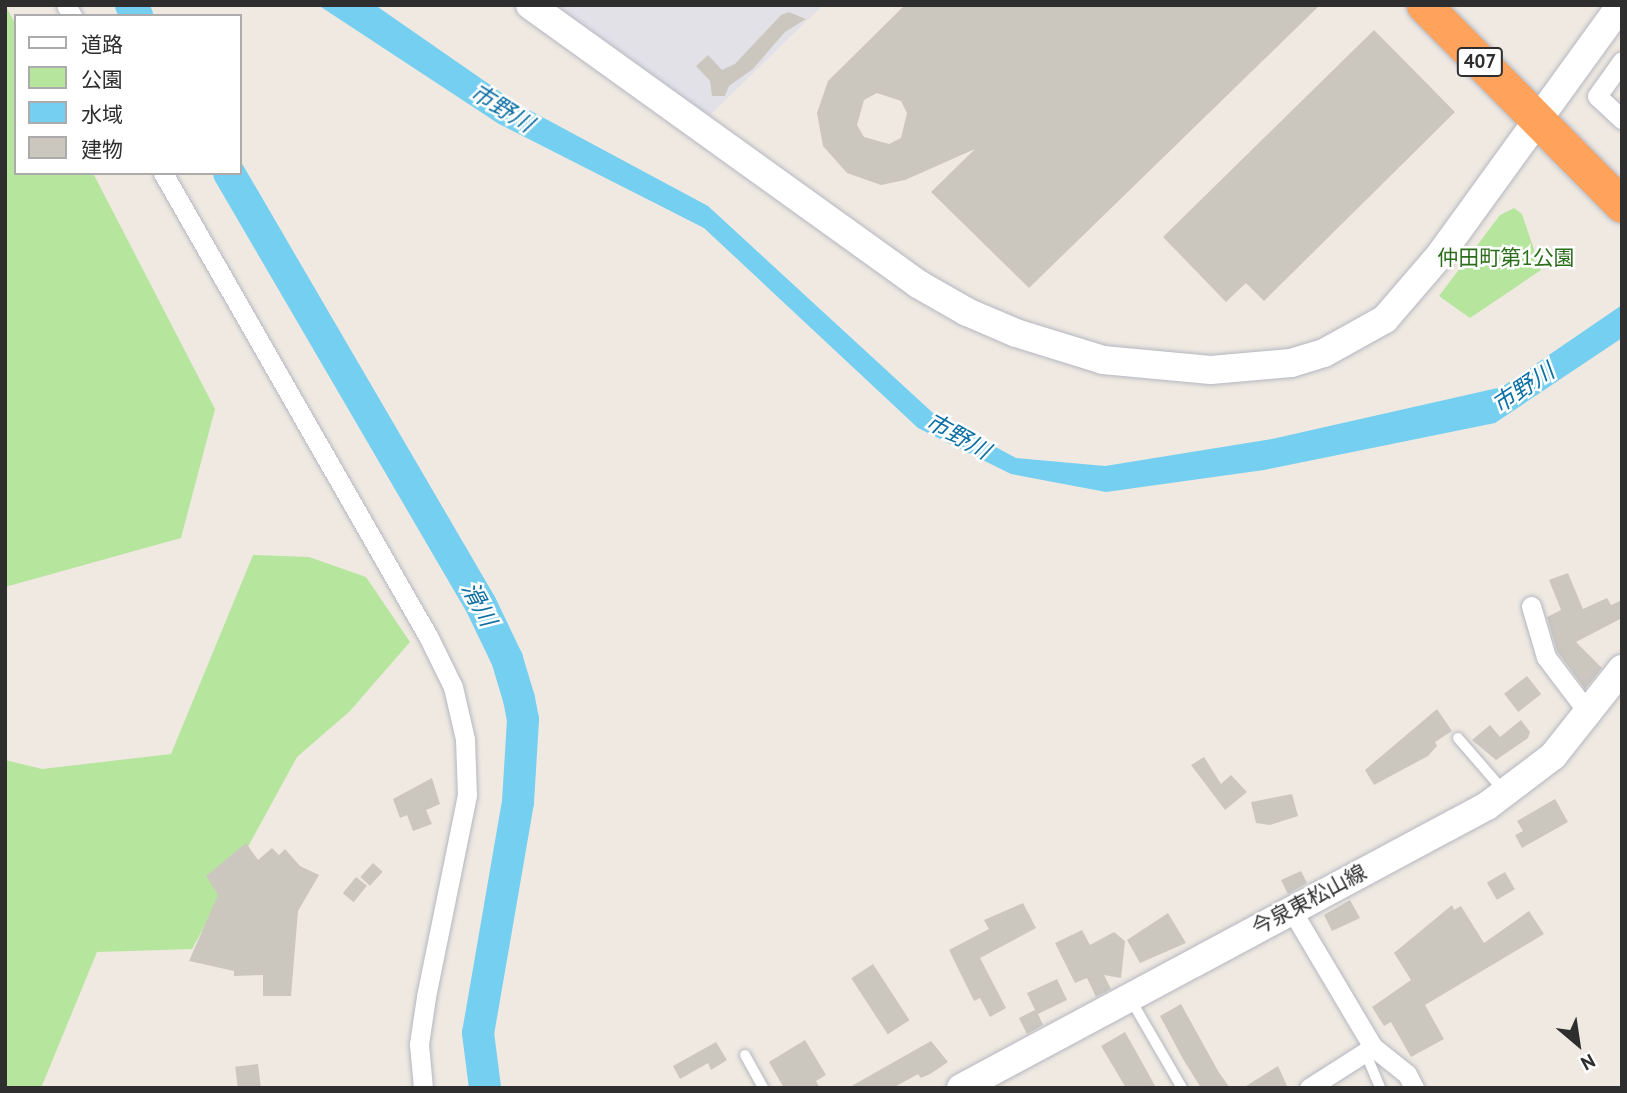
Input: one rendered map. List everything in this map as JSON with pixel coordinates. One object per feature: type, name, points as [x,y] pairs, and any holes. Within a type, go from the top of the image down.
[{"type":"highway","name":"407","points":[[1424,5],[1541,112],[1622,181]]},
{"type":"highway","name":"407","points":[[1449,5],[1622,205]]},
{"type":"street","points":[[530,5],[918,284],[1016,333],[1103,360],[1143,366],[1255,368],[1313,356],[1357,337],[1410,294],[1621,5]]},
{"type":"street","points":[[1622,61],[1597,96],[1622,118]]},
{"type":"street","points":[[164,175],[421,624],[453,687],[466,739],[467,795],[426,997],[419,1044],[423,1088]]},
{"type":"street","points":[[1531,606],[1546,657],[1590,715]]},
{"type":"street","name":"今泉東松山線","points":[[961,1088],[1506,793],[1553,756],[1590,715],[1622,669]]},
{"type":"street","points":[[1291,909],[1369,1049],[1407,1074],[1415,1088]]},
{"type":"street","points":[[1309,1088],[1369,1049]]},
{"type":"lane","points":[[1458,738],[1506,793]]},
{"type":"lane","points":[[1129,997],[1182,1088]]},
{"type":"lane","points":[[1369,1049],[1380,1088]]},
{"type":"lane","points":[[745,1055],[763,1088]]},
{"type":"shaded area","points":[[556,5],[823,5],[709,116]]},
{"type":"green space","points":[[5,5],[14,21],[14,175],[94,175],[215,409],[181,538],[5,587]]},
{"type":"green space","name":"仲田町第1公園","points":[[1514,208],[1522,214],[1541,270],[1470,318],[1439,296],[1500,215]]},
{"type":"green space","points":[[253,555],[309,557],[366,577],[410,642],[350,711],[297,757],[192,949],[97,952],[41,1088],[5,1088],[5,760],[42,769],[171,754]]},
{"type":"water","name":"市野川","points":[[318,5],[375,5],[516,103],[708,206],[933,413],[1016,458],[1105,466],[1272,439],[1502,387],[1622,305],[1622,338],[1495,423],[1264,470],[1106,492],[1011,474],[918,428],[704,228],[499,124]]},
{"type":"building","points":[[905,5],[1320,5],[1029,288],[931,192],[975,149],[905,180],[881,185],[847,173],[823,146],[817,113],[828,81]],"holes":[[[877,93],[901,101],[907,113],[901,138],[889,144],[864,137],[857,125],[864,100]]]},
{"type":"building","points":[[789,12],[806,19],[785,32],[753,69],[729,86],[725,96],[712,96],[710,81],[696,66],[708,55],[722,70],[735,64],[781,15]]},
{"type":"building","points":[[1374,30],[1455,112],[1264,301],[1246,283],[1226,302],[1163,237]]},
{"type":"building","points":[[1568,573],[1583,609],[1607,598],[1611,605],[1622,600],[1622,618],[1576,642],[1602,668],[1585,689],[1557,651],[1547,617],[1561,610],[1549,580]]},
{"type":"building","points":[[1527,676],[1541,694],[1518,712],[1504,694]]},
{"type":"building","points":[[1437,709],[1452,731],[1435,742],[1437,746],[1428,756],[1374,785],[1365,770]]},
{"type":"building","points":[[1521,720],[1530,732],[1528,738],[1496,760],[1472,740],[1490,725],[1500,737]]},
{"type":"building","points":[[1204,757],[1221,784],[1231,775],[1247,792],[1225,810],[1191,765]]},
{"type":"building","points":[[432,778],[440,804],[426,810],[432,824],[413,831],[407,815],[400,818],[393,799]]},
{"type":"building","points":[[1292,794],[1298,816],[1270,825],[1256,823],[1251,802]]},
{"type":"building","points":[[1555,799],[1568,822],[1522,848],[1515,835],[1523,831],[1517,821]]},
{"type":"building","points":[[246,843],[258,860],[272,848],[279,855],[285,849],[300,866],[319,875],[298,911],[291,996],[263,996],[263,975],[234,976],[234,971],[189,961],[218,895],[206,876]]},
{"type":"building","points":[[373,863],[383,872],[370,886],[360,877]]},
{"type":"building","points":[[1301,871],[1307,883],[1288,894],[1281,880]]},
{"type":"building","points":[[1505,872],[1515,889],[1497,900],[1487,882]]},
{"type":"building","points":[[356,877],[367,886],[354,902],[343,893]]},
{"type":"building","points":[[1350,900],[1360,918],[1332,931],[1324,915]]},
{"type":"building","points":[[1023,903],[1036,928],[980,958],[1006,1008],[990,1017],[980,998],[974,1001],[949,950],[989,929],[984,920]]},
{"type":"building","points":[[1452,905],[1454,910],[1461,906],[1484,943],[1529,911],[1544,934],[1425,1005],[1444,1039],[1411,1057],[1391,1022],[1384,1026],[1372,1007],[1411,980],[1394,953]]},
{"type":"building","points":[[1168,913],[1186,943],[1140,963],[1127,940]]},
{"type":"building","points":[[1082,930],[1090,945],[1114,932],[1125,941],[1121,978],[1104,975],[1111,989],[1096,997],[1087,978],[1075,983],[1055,943]]},
{"type":"building","points":[[873,964],[909,1020],[888,1034],[851,978]]},
{"type":"building","points":[[1057,979],[1067,1000],[1038,1014],[1043,1025],[1027,1034],[1019,1018],[1035,1010],[1027,993]]},
{"type":"building","points":[[1181,1004],[1230,1088],[1201,1088],[1183,1059],[1160,1016]]},
{"type":"building","points":[[1125,1032],[1156,1088],[1126,1088],[1101,1046]]},
{"type":"building","points":[[805,1040],[826,1075],[816,1081],[820,1088],[784,1088],[769,1062]]},
{"type":"building","points":[[931,1041],[948,1062],[930,1074],[921,1078],[918,1074],[893,1088],[848,1088]]},
{"type":"building","points":[[716,1042],[727,1060],[711,1070],[708,1063],[680,1079],[673,1066]]},
{"type":"building","points":[[258,1064],[261,1088],[238,1088],[235,1067]]},
{"type":"building","points":[[1278,1066],[1288,1088],[1243,1088]]},
{"type":"waterway","name":"滑川","points":[[131,5],[136,14]]},
{"type":"waterway","name":"滑川","points":[[230,175],[481,605],[507,659],[519,699],[523,720],[518,802],[478,1033],[485,1088]]}]
